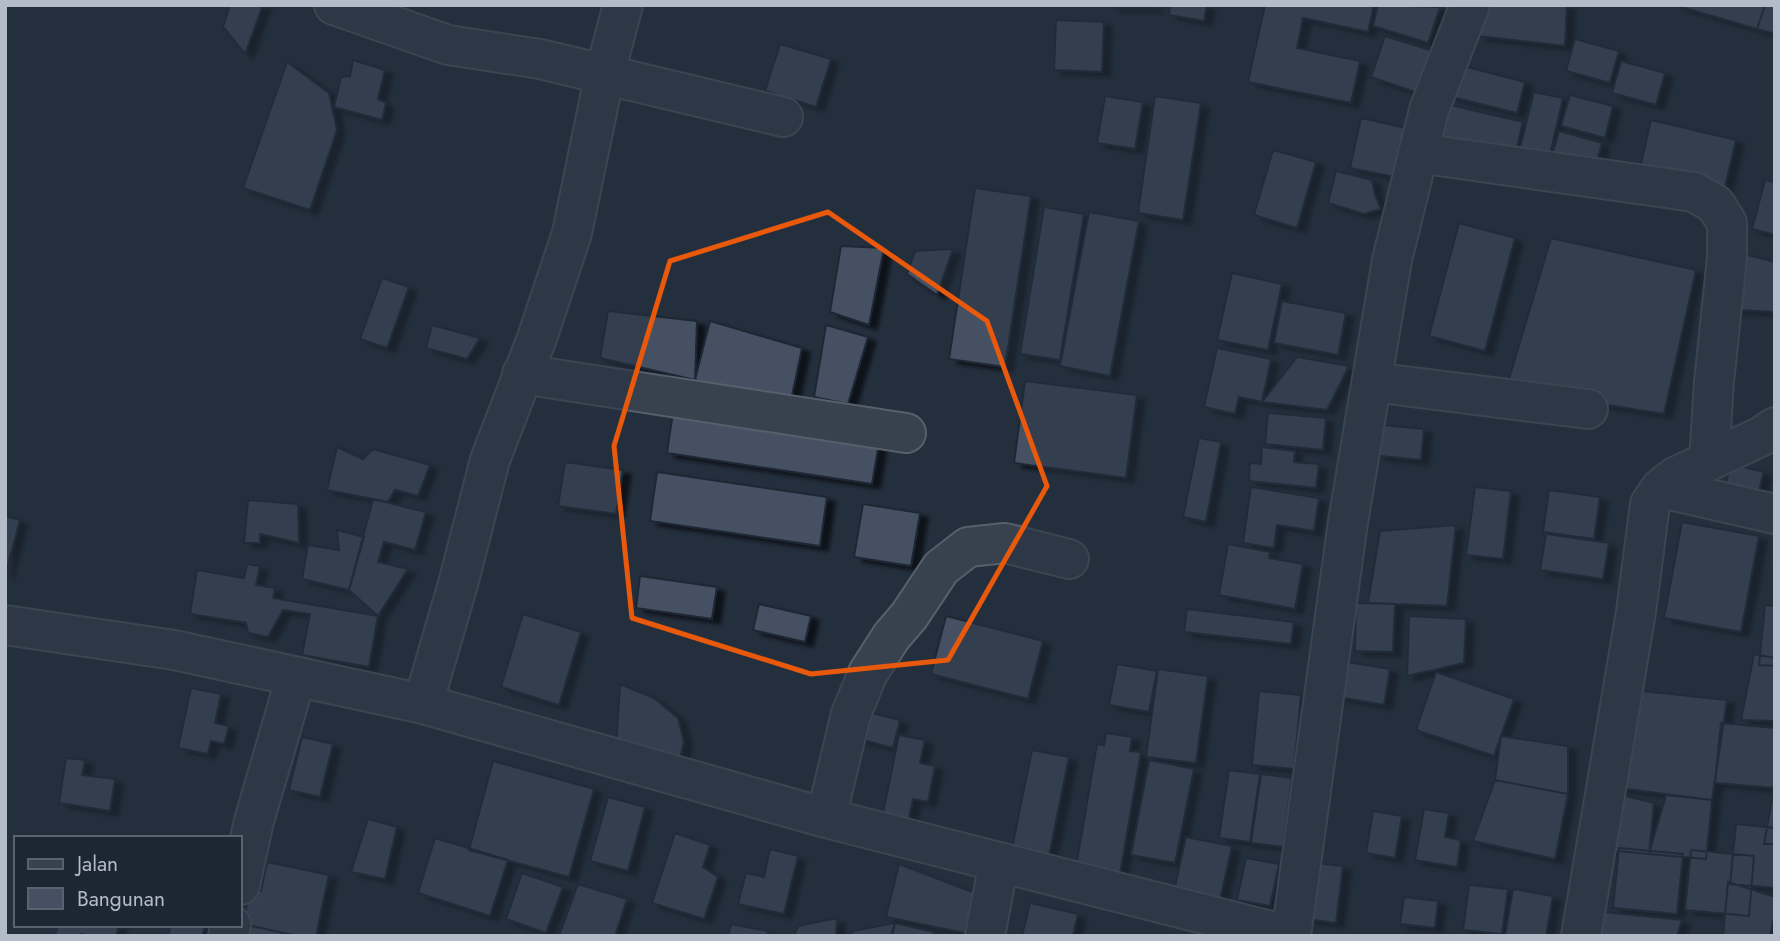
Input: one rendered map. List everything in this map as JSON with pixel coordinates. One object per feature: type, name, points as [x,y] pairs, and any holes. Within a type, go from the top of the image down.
[{"type":"street","points":[[334,5],[448,45],[540,59],[782,117]]},
{"type":"street","points":[[423,704],[491,460],[537,338],[572,233],[605,74],[623,5]]},
{"type":"street","points":[[5,625],[174,650],[423,704],[826,818],[1290,936],[1348,522],[1392,260],[1429,110],[1470,5]]},
{"type":"street","points":[[1418,153],[1694,192],[1715,204],[1727,223],[1727,258],[1709,461]]},
{"type":"street","points":[[523,374],[906,433]]},
{"type":"street","points":[[1371,382],[1588,408]]},
{"type":"street","points":[[1581,936],[1636,612],[1650,504],[1661,488],[1675,477],[1762,436],[1775,427]]},
{"type":"street","points":[[1661,488],[1775,514]]},
{"type":"street","points":[[826,818],[851,714],[868,673],[941,568],[968,547],[1005,543],[1069,559]]},
{"type":"street","points":[[242,876],[254,821],[296,677]]},
{"type":"street","points":[[985,936],[999,862]]},
{"type":"highlighted area","points":[[828,212],[987,321],[1047,486],[948,660],[811,674],[632,618],[614,446],[670,261]]},
{"type":"building","points":[[230,5],[263,5],[245,54],[223,27]]},
{"type":"building","points":[[1112,5],[1153,5],[1153,8],[1112,8]]},
{"type":"building","points":[[1170,5],[1207,5],[1204,21],[1169,15]]},
{"type":"building","points":[[1265,5],[1374,5],[1368,32],[1303,18],[1297,48],[1360,61],[1351,103],[1248,82]]},
{"type":"building","points":[[1378,5],[1440,7],[1428,43],[1373,26]]},
{"type":"building","points":[[1484,5],[1567,5],[1565,46],[1478,36]]},
{"type":"building","points":[[1674,5],[1765,5],[1757,29]]},
{"type":"building","points":[[1765,5],[1775,5],[1775,34],[1757,29]]},
{"type":"building","points":[[1056,20],[1104,22],[1102,72],[1054,70]]},
{"type":"building","points":[[1385,36],[1433,51],[1418,93],[1371,77]]},
{"type":"building","points":[[1575,39],[1619,51],[1610,83],[1566,71]]},
{"type":"building","points":[[780,44],[831,59],[816,107],[765,91]]},
{"type":"building","points":[[353,60],[385,70],[378,99],[386,103],[382,120],[334,107],[341,77],[350,76]]},
{"type":"building","points":[[1621,61],[1665,73],[1656,105],[1612,93]]},
{"type":"building","points":[[287,62],[329,93],[337,130],[310,210],[243,188]]},
{"type":"building","points":[[1456,64],[1525,82],[1517,113],[1448,96]]},
{"type":"building","points":[[1534,92],[1563,98],[1549,159],[1519,152]]},
{"type":"building","points":[[1570,95],[1613,106],[1605,138],[1561,126]]},
{"type":"building","points":[[1105,96],[1143,102],[1135,149],[1097,143]]},
{"type":"building","points":[[1155,96],[1201,103],[1183,220],[1138,213]]},
{"type":"building","points":[[1442,103],[1523,122],[1513,164],[1433,145]]},
{"type":"building","points":[[1361,118],[1406,128],[1395,177],[1350,168]]},
{"type":"building","points":[[1651,120],[1736,140],[1723,195],[1638,176]]},
{"type":"building","points":[[1559,131],[1602,143],[1593,175],[1550,163]]},
{"type":"building","points":[[1273,150],[1316,162],[1297,228],[1254,215]]},
{"type":"building","points":[[1336,171],[1372,180],[1381,209],[1364,214],[1328,203]]},
{"type":"building","points":[[1765,180],[1775,182],[1775,235],[1752,229]]},
{"type":"building","points":[[975,188],[1031,196],[1005,367],[949,359]]},
{"type":"building","points":[[1044,207],[1084,214],[1060,360],[1020,354]]},
{"type":"building","points":[[1089,212],[1139,221],[1110,376],[1060,366]]},
{"type":"building","points":[[1459,223],[1515,238],[1485,351],[1429,336]]},
{"type":"building","points":[[1551,238],[1696,270],[1664,414],[1506,389]]},
{"type":"building","points":[[841,246],[884,248],[869,325],[830,312]]},
{"type":"building","points":[[953,249],[937,295],[907,274],[915,251]]},
{"type":"building","points":[[1736,252],[1775,262],[1775,312],[1721,309]]},
{"type":"building","points":[[1232,273],[1282,284],[1268,350],[1217,340]]},
{"type":"building","points":[[382,278],[409,287],[387,348],[360,339]]},
{"type":"building","points":[[1282,301],[1346,313],[1338,355],[1274,343]]},
{"type":"building","points":[[608,311],[697,321],[695,380],[600,358]]},
{"type":"building","points":[[710,321],[802,348],[790,405],[695,380]]},
{"type":"building","points":[[432,325],[480,338],[467,359],[426,348]]},
{"type":"building","points":[[826,325],[868,337],[848,404],[814,397]]},
{"type":"building","points":[[1217,348],[1271,359],[1262,402],[1239,397],[1235,414],[1204,407]]},
{"type":"building","points":[[1297,357],[1349,366],[1327,410],[1262,402]]},
{"type":"building","points":[[1025,381],[1137,395],[1126,478],[1014,463]]},
{"type":"building","points":[[674,405],[880,437],[872,484],[667,453]]},
{"type":"building","points":[[1268,413],[1326,418],[1323,450],[1265,444]]},
{"type":"building","points":[[1384,425],[1424,429],[1421,460],[1380,456],[1367,447]]},
{"type":"building","points":[[1199,438],[1221,442],[1206,522],[1183,517]]},
{"type":"building","points":[[337,447],[363,459],[373,449],[430,465],[418,496],[395,490],[388,502],[327,490]]},
{"type":"building","points":[[1262,447],[1295,451],[1294,462],[1319,464],[1316,488],[1249,481],[1250,463],[1261,464]]},
{"type":"building","points":[[565,462],[623,470],[616,514],[558,506]]},
{"type":"building","points":[[1731,464],[1764,472],[1756,502],[1723,493]]},
{"type":"building","points":[[657,472],[827,497],[820,546],[650,521]]},
{"type":"building","points":[[1251,487],[1319,498],[1314,531],[1277,525],[1274,548],[1243,543]]},
{"type":"building","points":[[1475,487],[1511,491],[1503,559],[1466,555]]},
{"type":"building","points":[[1549,490],[1600,497],[1594,539],[1543,532]]},
{"type":"building","points":[[373,499],[426,512],[415,550],[384,542],[378,562],[408,569],[378,616],[349,590]]},
{"type":"building","points":[[248,500],[298,504],[299,543],[260,534],[260,543],[244,543]]},
{"type":"building","points":[[863,504],[920,513],[911,566],[854,557]]},
{"type":"building","points":[[5,516],[20,520],[5,576]]},
{"type":"building","points":[[1682,522],[1759,536],[1741,632],[1664,618]]},
{"type":"building","points":[[1456,525],[1447,606],[1368,603],[1380,531]]},
{"type":"building","points":[[337,530],[364,537],[349,590],[302,579],[308,545],[339,550]]},
{"type":"building","points":[[1546,534],[1609,543],[1603,579],[1540,570]]},
{"type":"building","points":[[1228,544],[1270,552],[1269,558],[1303,564],[1295,609],[1219,595]]},
{"type":"building","points":[[247,564],[260,566],[256,585],[275,588],[273,598],[378,616],[369,667],[302,655],[310,614],[283,610],[268,637],[248,633],[246,623],[190,614],[197,570],[244,578]]},
{"type":"building","points":[[640,576],[717,587],[712,619],[636,608]]},
{"type":"building","points":[[1356,603],[1395,604],[1393,652],[1355,651]]},
{"type":"building","points":[[759,604],[811,616],[805,642],[753,630]]},
{"type":"building","points":[[1765,605],[1775,606],[1775,666],[1759,665]]},
{"type":"building","points":[[1187,609],[1294,622],[1291,644],[1184,632]]},
{"type":"building","points":[[523,614],[581,632],[559,705],[501,687]]},
{"type":"building","points":[[946,616],[1043,641],[1028,699],[931,674]]},
{"type":"building","points":[[1409,616],[1466,619],[1464,663],[1407,676]]},
{"type":"building","points":[[1754,654],[1775,658],[1775,721],[1741,720]]},
{"type":"building","points":[[1341,661],[1390,669],[1384,705],[1334,696]]},
{"type":"building","points":[[1117,664],[1157,671],[1149,712],[1109,705]]},
{"type":"building","points":[[1158,669],[1208,676],[1196,763],[1146,757]]},
{"type":"building","points":[[1436,672],[1514,699],[1494,756],[1416,730]]},
{"type":"building","points":[[620,684],[654,698],[678,718],[684,742],[679,763],[616,746]]},
{"type":"building","points":[[191,688],[221,694],[215,723],[229,726],[224,744],[211,741],[208,754],[178,748]]},
{"type":"building","points":[[1623,689],[1727,700],[1712,800],[1618,788]]},
{"type":"building","points":[[1259,691],[1301,695],[1294,769],[1252,765]]},
{"type":"building","points":[[855,709],[900,720],[893,748],[848,736]]},
{"type":"building","points":[[1721,723],[1775,728],[1775,788],[1715,783]]},
{"type":"building","points":[[1106,733],[1132,737],[1130,751],[1141,752],[1119,880],[1075,873],[1097,744],[1104,745]]},
{"type":"building","points":[[899,735],[925,740],[920,763],[935,766],[928,802],[913,799],[908,823],[882,818]]},
{"type":"building","points":[[1501,736],[1568,746],[1568,794],[1495,780]]},
{"type":"building","points":[[302,737],[333,744],[320,797],[289,790]]},
{"type":"building","points":[[1032,750],[1069,757],[1048,861],[1011,853]]},
{"type":"building","points":[[66,758],[85,760],[82,775],[115,779],[110,811],[59,803]]},
{"type":"building","points":[[1149,760],[1194,769],[1175,863],[1131,855]]},
{"type":"building","points":[[493,761],[594,789],[569,877],[469,850]]},
{"type":"building","points":[[1229,770],[1260,774],[1250,842],[1219,838]]},
{"type":"building","points":[[1261,774],[1292,778],[1283,847],[1251,843]]},
{"type":"building","points":[[1495,780],[1568,794],[1555,859],[1473,841]]},
{"type":"building","points":[[1775,783],[1775,844],[1764,844]]},
{"type":"building","points":[[1606,791],[1654,803],[1649,854],[1596,849]]},
{"type":"building","points":[[1666,795],[1712,800],[1706,859],[1649,854]]},
{"type":"building","points":[[608,797],[645,807],[628,871],[590,861]]},
{"type":"building","points":[[1424,809],[1449,813],[1445,837],[1461,840],[1457,867],[1415,860]]},
{"type":"building","points":[[1373,811],[1402,816],[1395,858],[1366,853]]},
{"type":"building","points":[[368,819],[397,827],[385,879],[351,872]]},
{"type":"building","points":[[1736,824],[1775,828],[1775,888],[1730,884]]},
{"type":"building","points":[[675,833],[710,845],[703,867],[718,877],[704,919],[652,903]]},
{"type":"building","points":[[1186,837],[1232,846],[1218,909],[1172,900]]},
{"type":"building","points":[[435,838],[508,860],[490,916],[418,893]]},
{"type":"building","points":[[1619,848],[1683,854],[1677,914],[1613,908]]},
{"type":"building","points":[[770,849],[798,856],[784,914],[738,904],[746,873],[764,877]]},
{"type":"building","points":[[1691,850],[1754,856],[1749,916],[1685,910]]},
{"type":"building","points":[[1246,858],[1279,864],[1270,906],[1237,900]]},
{"type":"building","points":[[267,862],[329,875],[316,936],[298,936],[243,924],[250,889],[261,891]]},
{"type":"building","points":[[1307,862],[1343,866],[1336,923],[1300,918]]},
{"type":"building","points":[[899,864],[978,894],[965,933],[886,917]]},
{"type":"building","points":[[522,873],[563,887],[546,933],[506,919]]},
{"type":"building","points":[[1728,882],[1775,897],[1770,936],[1723,936]]},
{"type":"building","points":[[578,884],[627,899],[615,936],[559,936]]},
{"type":"building","points":[[1469,885],[1508,889],[1502,934],[1463,930]]},
{"type":"building","points":[[1513,889],[1553,896],[1546,936],[1505,936]]},
{"type":"building","points":[[1404,897],[1438,901],[1435,928],[1400,924]]},
{"type":"building","points":[[1030,903],[1078,914],[1073,936],[1022,936]]},
{"type":"building","points":[[1595,911],[1682,920],[1677,936],[1584,936]]},
{"type":"building","points":[[837,918],[836,936],[794,936],[798,926]]},
{"type":"building","points":[[895,923],[934,932],[933,936],[892,936]]},
{"type":"building","points":[[895,923],[891,936],[851,936],[853,931]]},
{"type":"building","points":[[243,924],[297,936],[240,936]]},
{"type":"building","points":[[731,924],[768,931],[767,936],[728,936]]},
{"type":"building","points":[[57,927],[118,927],[116,936],[55,936]]},
{"type":"building","points":[[170,927],[204,927],[202,936],[168,936]]}]
